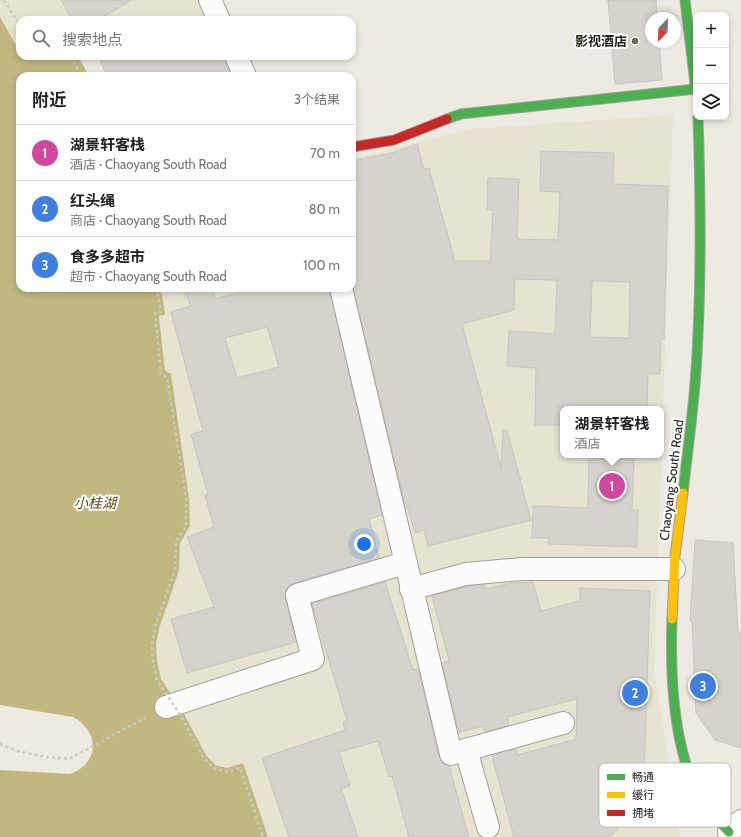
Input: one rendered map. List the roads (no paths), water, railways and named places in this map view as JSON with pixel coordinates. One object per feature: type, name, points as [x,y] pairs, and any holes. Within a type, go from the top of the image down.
[{"type":"main road","points":[[685,0],[687,28],[695,84]]},
{"type":"main road","points":[[356,146],[394,140],[461,114],[693,90]]},
{"type":"main road","name":"Chaoyang South Road","points":[[687,763],[683,751],[674,703],[671,624],[674,569],[695,385],[701,252],[701,177],[698,120]]},
{"type":"street","points":[[210,0],[217,16]]},
{"type":"street","points":[[238,60],[243,72]]},
{"type":"street","points":[[342,292],[451,754],[563,724]]},
{"type":"street","points":[[166,707],[313,659],[297,595],[405,563]]},
{"type":"street","points":[[411,589],[466,574],[522,569],[674,569]]},
{"type":"street","points":[[466,750],[488,827]]},
{"type":"water","name":"小桂湖","points":[[0,17],[16,45],[16,60],[80,60],[87,72],[16,72],[16,292],[161,292],[165,315],[159,316],[165,371],[171,374],[189,499],[190,526],[180,543],[179,570],[159,629],[156,644],[157,661],[161,679],[184,714],[206,755],[215,765],[227,768],[243,763],[268,837],[0,837],[0,770],[70,774],[80,769],[87,763],[93,747],[92,739],[88,731],[82,723],[73,717],[0,705]]},
{"type":"place","name":"影视酒店","points":[[635,41]]},
{"type":"place","name":"湖景轩客栈","points":[[612,486]]},
{"type":"place","name":"食多多超市","points":[[703,686]]},
{"type":"place","name":"红头绳","points":[[635,693]]}]
